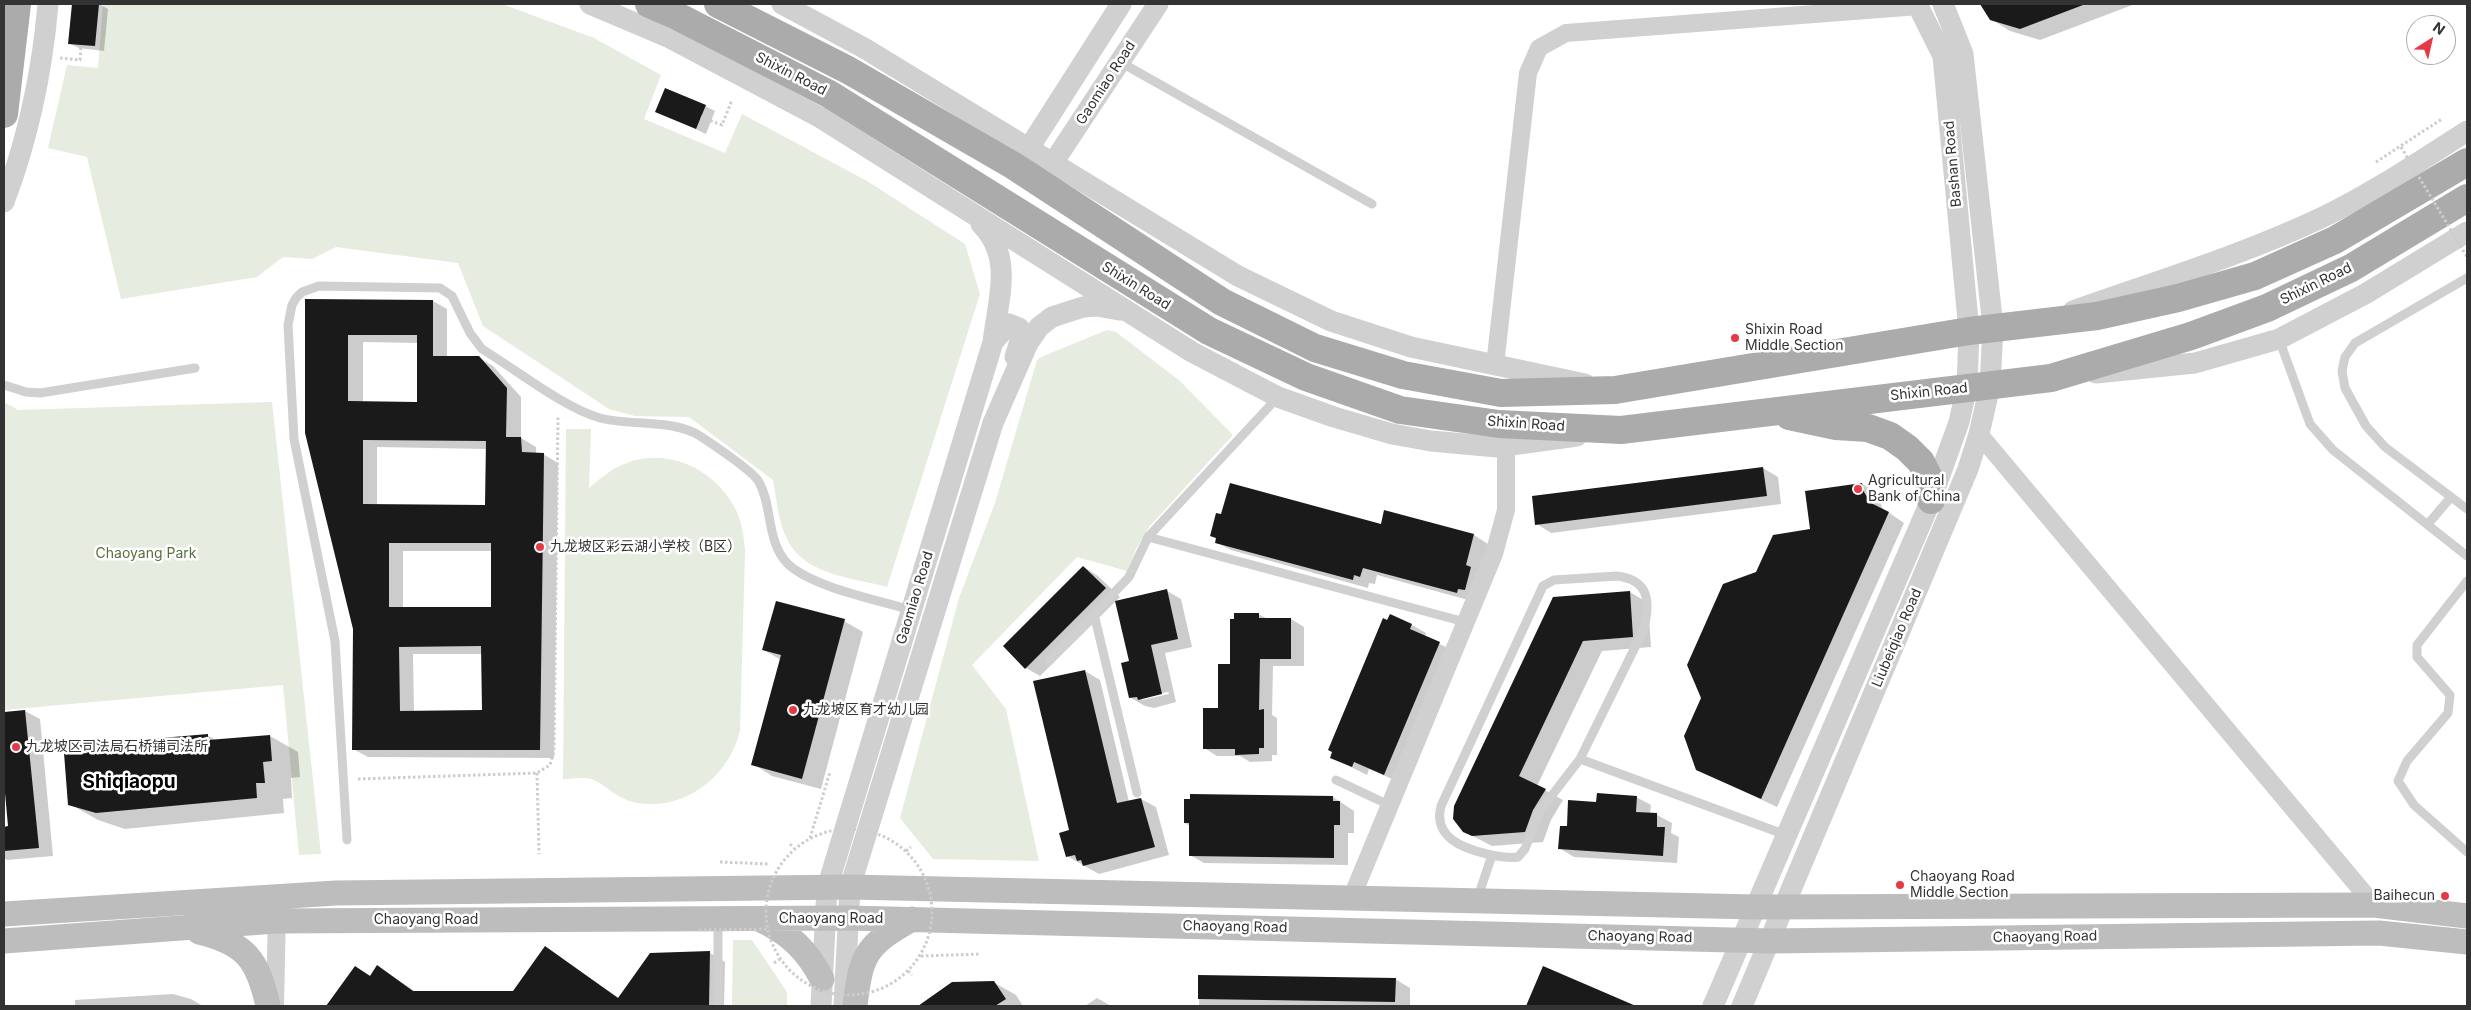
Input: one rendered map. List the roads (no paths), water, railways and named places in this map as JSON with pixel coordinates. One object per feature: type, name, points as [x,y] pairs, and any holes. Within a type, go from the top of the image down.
[{"type":"main road","points":[[4,114],[17,4]]},
{"type":"main road","name":"Shixin Road","points":[[649,4],[677,16],[829,94],[1209,331],[1306,377],[1400,410],[1499,424],[1622,430],[1765,411],[2052,378],[2191,336],[2267,308],[2351,268],[2467,198]]},
{"type":"main road","points":[[718,4],[848,70],[1041,182],[1222,302],[1315,348],[1403,375],[1502,393],[1615,390],[1981,329],[2096,316],[2178,298],[2255,276],[2335,240],[2467,162]]},
{"type":"main road","points":[[1765,411],[1836,426],[1868,428],[1890,436],[1907,448],[1921,462],[1929,478],[1931,500]]},
{"type":"main road","name":"Chaoyang Road","points":[[4,914],[336,893],[839,888],[1756,907],[2374,905],[2467,916]]},
{"type":"main road","name":"Chaoyang Road","points":[[4,941],[276,921],[709,925],[764,924],[838,918],[1771,941],[2379,933],[2467,942]]},
{"type":"main road","points":[[855,1006],[859,971],[865,956],[889,932],[913,919]]},
{"type":"main road","points":[[764,924],[781,929],[796,941],[810,956],[822,979]]},
{"type":"main road","points":[[182,928],[219,936],[239,946],[257,971],[263,984],[268,1006]]},
{"type":"street","points":[[4,202],[20,159],[35,104],[45,42],[48,4]]},
{"type":"street","points":[[590,4],[668,37],[821,118],[961,204],[1130,313],[1209,361],[1278,397],[1334,417],[1392,434],[1459,444],[1506,446],[1622,430]]},
{"type":"street","points":[[782,4],[864,48],[1238,276],[1331,321],[1410,347],[1615,390]]},
{"type":"street","points":[[1029,148],[1121,4]]},
{"type":"street","name":"Gaomiao Road","points":[[1053,162],[1158,4]]},
{"type":"street","name":"Bashan Road","points":[[1943,4],[1963,54],[1981,329]]},
{"type":"street","points":[[1495,365],[1528,72],[1539,48],[1566,33],[1918,5]]},
{"type":"street","name":"Bashan Road","points":[[1918,5],[1943,56],[1981,329]]},
{"type":"street","points":[[2040,322],[2238,252],[2324,217],[2396,177],[2467,132]]},
{"type":"street","name":"Gaomiao Road","points":[[844,1006],[838,918],[839,888],[911,610],[993,342],[1002,258],[996,242],[961,204]]},
{"type":"street","points":[[2052,378],[2195,362],[2279,339],[2365,294],[2467,232]]},
{"type":"street","name":"Gaomiao Road","points":[[839,888],[993,423],[1028,342],[1039,327],[1052,317],[1083,307],[1097,306],[1130,313]]},
{"type":"street","points":[[993,342],[1009,324],[1019,328],[1021,338],[993,423]]},
{"type":"street","name":"Liubeiqiao Road","points":[[1742,1006],[1771,941],[1783,907],[1951,509],[1979,434],[1978,386],[1981,329]]},
{"type":"street","name":"Liubeiqiao Road","points":[[1713,1006],[1931,500],[1959,422],[1978,386]]},
{"type":"street","points":[[1979,434],[2374,905]]},
{"type":"street","points":[[1351,899],[1494,554],[1506,510],[1506,446]]},
{"type":"street","points":[[275,1006],[278,896]]},
{"type":"street","name":"Gaomiao Road","points":[[821,1006],[822,979],[838,918]]},
{"type":"lane","points":[[1120,62],[1372,204]]},
{"type":"lane","points":[[2467,278],[2355,343],[2345,357],[2342,371],[2345,388],[2366,426],[2385,447],[2467,509]]},
{"type":"lane","points":[[347,840],[332,623],[294,439],[288,325],[292,305],[302,292],[319,286],[440,288],[452,296],[470,333],[482,349],[576,408],[600,418],[684,429],[699,436],[758,479],[775,543],[786,562],[794,569],[818,581],[911,610]]},
{"type":"lane","points":[[2279,339],[2310,424],[2333,450],[2467,556]]},
{"type":"lane","points":[[4,385],[26,392],[40,392],[195,368]]},
{"type":"lane","points":[[1049,661],[1129,578],[1148,537],[1278,397]]},
{"type":"lane","points":[[2428,524],[2451,497]]},
{"type":"lane","points":[[1148,537],[1465,622]]},
{"type":"lane","points":[[1626,577],[1640,584],[1645,591],[1648,603],[1643,631],[1580,760],[1539,812],[1522,854],[1513,858],[1492,855],[1468,849],[1454,842],[1443,830],[1439,813],[1543,586],[1554,580],[1626,577]]},
{"type":"lane","points":[[2467,582],[2417,645],[2417,657],[2450,695],[2448,713],[2406,760],[2398,781],[2414,805],[2467,852]]},
{"type":"lane","points":[[1094,614],[1137,793]]},
{"type":"lane","points":[[1580,760],[1787,836]]},
{"type":"lane","points":[[1336,780],[1389,805]]},
{"type":"lane","points":[[1477,902],[1492,855]]},
{"type":"lane","points":[[709,925],[718,1006]]},
{"type":"place","name":"Shixin Road Middle Section","points":[[1735,338]]},
{"type":"place","name":"Agricultural Bank of China","points":[[1858,489]]},
{"type":"place","name":"九龙坡区彩云湖小学校（B区）","points":[[540,547]]},
{"type":"place","name":"九龙坡区育才幼儿园","points":[[793,710]]},
{"type":"place","name":"九龙坡区司法局石桥铺司法所","points":[[16,747]]},
{"type":"place","name":"Chaoyang Road Middle Section","points":[[1900,885]]},
{"type":"place","name":"Baihecun","points":[[2445,896]]},
{"type":"district","name":"Shiqiaopu","points":[[129,782]]},
{"type":"park label","name":"Chaoyang Park","points":[[146,554]]}]
